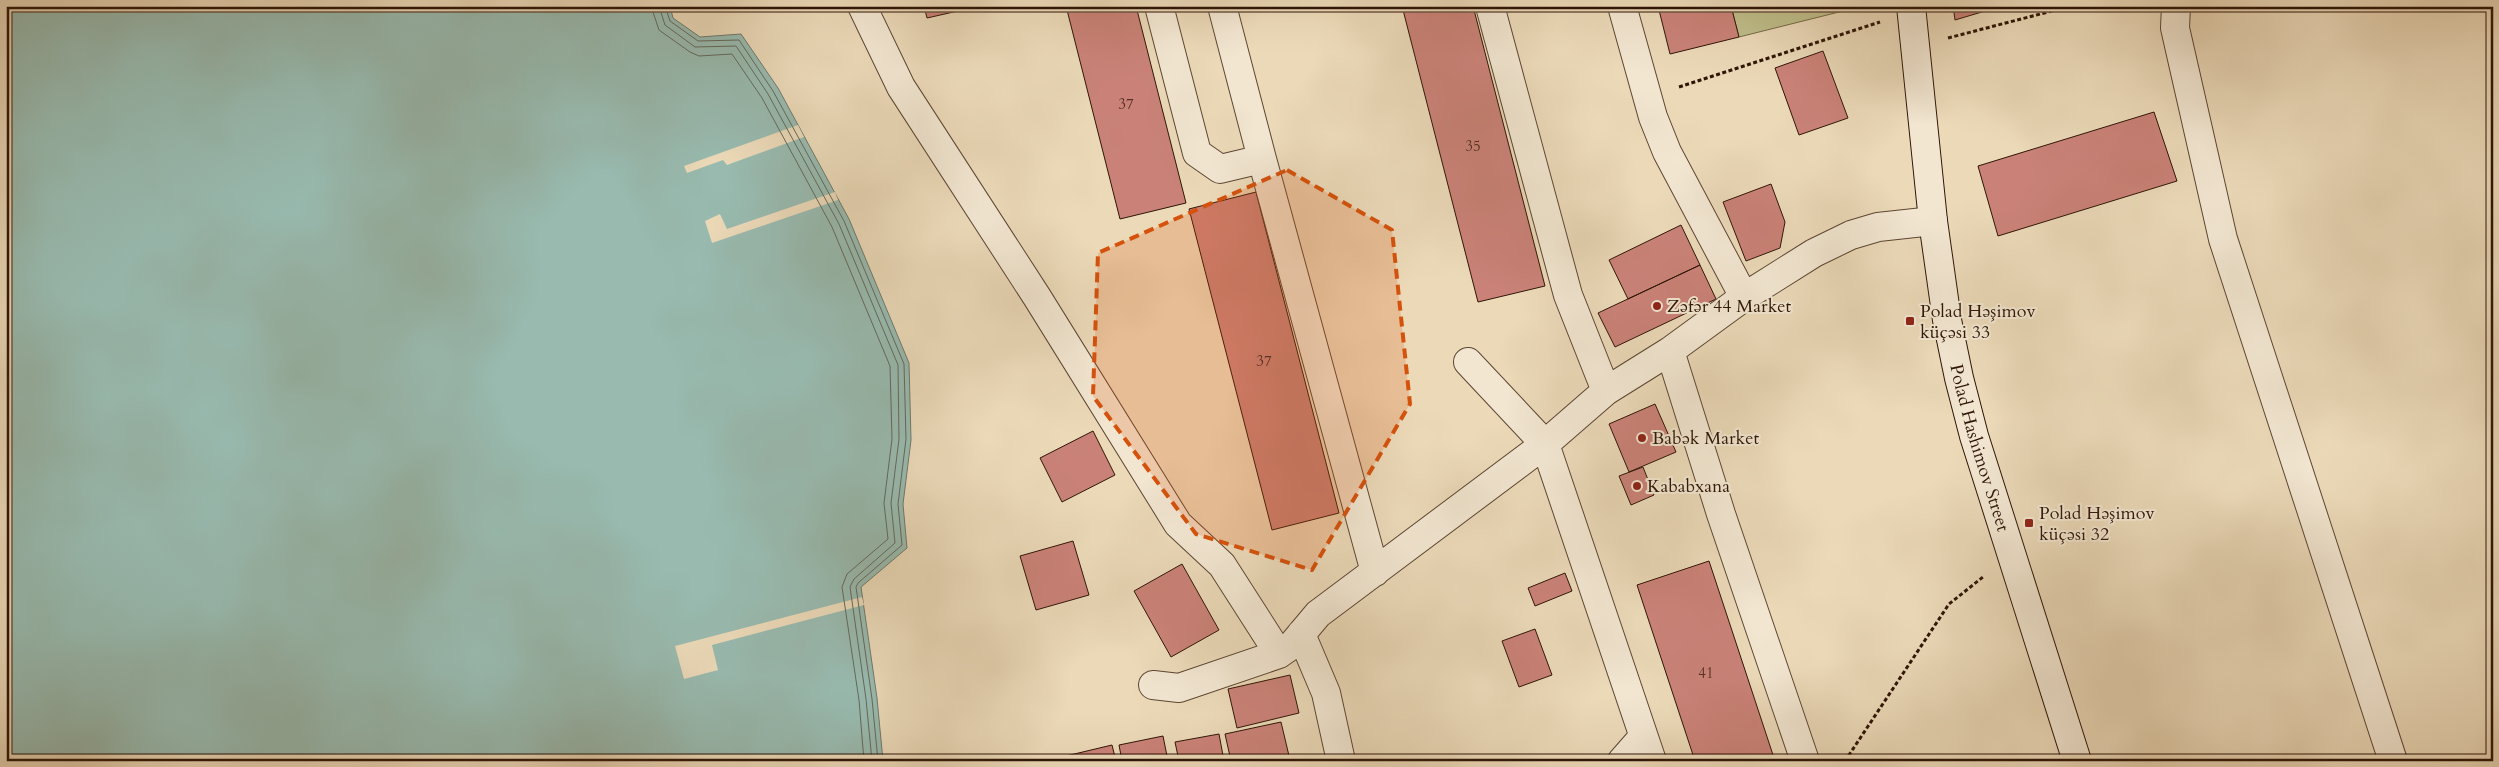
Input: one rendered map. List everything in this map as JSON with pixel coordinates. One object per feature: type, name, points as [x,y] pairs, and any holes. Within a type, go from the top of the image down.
[{"type":"street","points":[[862,6],[901,87],[1032,289],[1178,524],[1222,565],[1279,654]]},
{"type":"street","points":[[1160,6],[1197,153],[1220,170],[1262,158]]},
{"type":"street","points":[[1222,6],[1374,572]]},
{"type":"street","points":[[1490,6],[1568,296],[1606,391]]},
{"type":"street","points":[[1622,6],[1647,98],[1663,143],[1683,186],[1744,298]]},
{"type":"street","points":[[2176,6],[2175,28],[2222,239],[2393,761]]},
{"type":"street","name":"Polad Hashimov Street","points":[[1911,9],[1933,221],[1947,320],[1959,378],[1974,436],[2077,761]]},
{"type":"street","points":[[1153,685],[1179,688],[1279,654],[1292,645],[1318,614],[1546,444],[1606,391],[1670,351],[1744,298],[1814,253],[1852,235],[1878,227],[1933,221]]},
{"type":"street","points":[[1670,351],[1719,507],[1805,761]]},
{"type":"street","points":[[1468,362],[1546,444],[1648,749],[1622,761]]},
{"type":"street","points":[[1301,634],[1326,693],[1341,761]]},
{"type":"path","points":[[1915,46],[2071,6]]},
{"type":"path","points":[[1647,98],[1911,9]]},
{"type":"path","points":[[1846,761],[1949,604],[2011,555]]},
{"type":"highlighted area","points":[[1287,170],[1392,230],[1410,404],[1312,570],[1196,534],[1093,396],[1098,253]]},
{"type":"shaded area","points":[[1731,6],[1863,6],[1739,37]]},
{"type":"water","points":[[6,6],[670,6],[673,18],[700,37],[741,34],[778,88],[849,219],[909,363],[911,440],[903,504],[907,548],[861,587],[877,698],[883,761],[6,761]]},
{"type":"pier","points":[[798,125],[804,137],[727,165],[723,160],[687,173],[684,166]]},
{"type":"pier","points":[[835,192],[838,200],[712,243],[705,221],[720,214],[727,229]]},
{"type":"pier","points":[[862,597],[864,605],[712,645],[718,670],[684,679],[675,646]]},
{"type":"building","points":[[924,6],[980,6],[927,18]]},
{"type":"building","points":[[1066,6],[1136,6],[1186,203],[1120,219]]},
{"type":"building","points":[[1402,6],[1473,6],[1545,286],[1478,302]]},
{"type":"building","points":[[1658,6],[1731,6],[1739,37],[1670,54]]},
{"type":"building","points":[[1953,6],[2002,6],[1955,20]]},
{"type":"building","points":[[1823,51],[1848,118],[1799,135],[1775,68]]},
{"type":"building","points":[[2154,112],[2177,181],[1998,236],[1978,166]]},
{"type":"building","points":[[1771,184],[1785,222],[1780,248],[1746,261],[1723,202]]},
{"type":"building","points":[[1256,192],[1339,513],[1272,530],[1189,209]]},
{"type":"building","points":[[1681,225],[1700,265],[1628,299],[1609,260]]},
{"type":"building","name":"Zəfər 44 Market","points":[[1700,265],[1716,299],[1615,347],[1598,313]]},
{"type":"building","name":"Babək Market","points":[[1655,404],[1676,452],[1629,472],[1609,424]]},
{"type":"building","points":[[1093,431],[1115,475],[1062,502],[1040,458]]},
{"type":"building","name":"Kababxana","points":[[1643,467],[1654,495],[1631,505],[1619,476]]},
{"type":"building","points":[[1073,541],[1089,595],[1036,610],[1020,556]]},
{"type":"building","points":[[1709,561],[1775,761],[1695,761],[1637,585]]},
{"type":"building","points":[[1182,564],[1219,630],[1171,657],[1134,591]]},
{"type":"building","points":[[1565,573],[1572,591],[1535,606],[1528,588]]},
{"type":"building","points":[[1535,629],[1552,675],[1519,687],[1502,641]]},
{"type":"building","points":[[1290,675],[1299,713],[1237,728],[1228,689]]},
{"type":"building","points":[[1281,722],[1290,760],[1231,761],[1225,734]]},
{"type":"building","points":[[1219,734],[1224,761],[1179,761],[1175,742]]},
{"type":"building","points":[[1163,736],[1168,761],[1122,761],[1119,745]]},
{"type":"building","points":[[1112,745],[1116,761],[1045,761]]},
{"type":"place","name":"Zəfər 44 Market","points":[[1657,306]]},
{"type":"place","name":"Polad Həşimov küçəsi 33","points":[[1910,321]]},
{"type":"place","name":"Babək Market","points":[[1642,438]]},
{"type":"place","name":"Kababxana","points":[[1637,486]]},
{"type":"place","name":"Polad Həşimov küçəsi 32","points":[[2029,523]]}]
